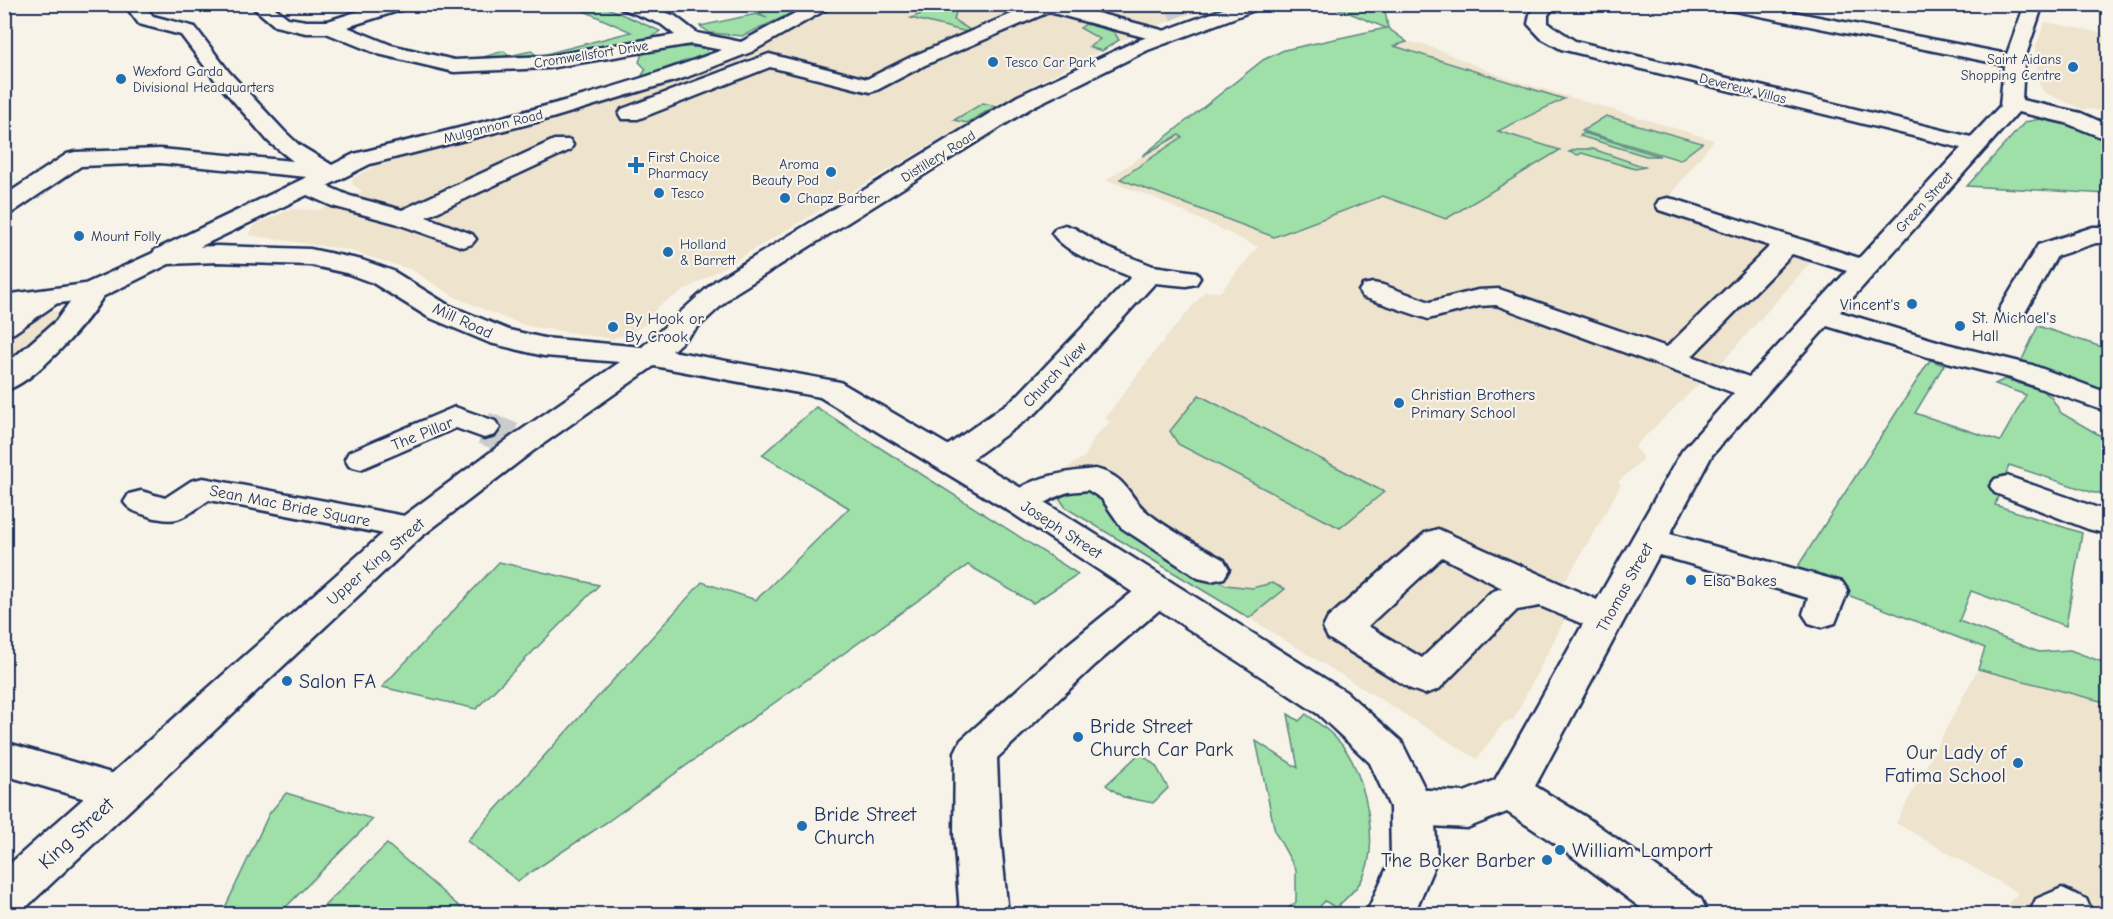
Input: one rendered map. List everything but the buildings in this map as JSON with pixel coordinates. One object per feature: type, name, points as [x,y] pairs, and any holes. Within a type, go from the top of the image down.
[{"type":"street","points":[[133,4],[146,20],[188,31],[222,76],[277,137],[316,166],[334,172]]},
{"type":"street","name":"Cromwellsfort Drive","points":[[258,4],[282,22],[306,27],[329,27],[401,4]]},
{"type":"street","points":[[626,4],[668,20],[691,38],[744,48]]},
{"type":"street","name":"Mulgannon Road","points":[[92,291],[362,159],[612,94],[680,73],[744,48],[827,4]]},
{"type":"street","name":"Distillery Road","points":[[649,356],[725,287],[1026,101],[1090,69],[1254,4]]},
{"type":"street","name":"Devereux Villas","points":[[1547,4],[1539,14],[1538,24],[1548,34],[1569,45],[1976,145]]},
{"type":"street","points":[[1726,4],[1764,9],[2014,61]]},
{"type":"street","points":[[630,114],[769,60],[870,86],[1044,5],[1151,15]]},
{"type":"street","points":[[2032,5],[2014,61],[2011,93],[2109,133]]},
{"type":"street","points":[[1121,14],[1166,37]]},
{"type":"street","name":"Cromwellsfort Drive","points":[[329,27],[385,50],[454,66],[549,62],[691,38]]},
{"type":"street","name":"Cromwellsfort Drive","points":[[454,66],[532,45]]},
{"type":"street","name":"Cromwellsfort Drive","points":[[454,66],[474,82]]},
{"type":"street","name":"Green Street","points":[[1820,315],[2011,107],[2011,93]]},
{"type":"street","points":[[404,218],[562,145]]},
{"type":"street","points":[[4,207],[75,159],[160,156],[334,172]]},
{"type":"street","points":[[305,185],[341,201],[404,218],[463,239]]},
{"type":"street","points":[[1668,205],[1863,268]]},
{"type":"street","name":"Mill Road","points":[[223,228],[221,244],[353,266],[383,277],[438,311],[500,337],[544,347],[649,356]]},
{"type":"street","points":[[1065,233],[1098,254],[1148,274],[1186,278]]},
{"type":"street","points":[[2013,310],[2047,251],[2093,235],[2109,235]]},
{"type":"street","points":[[1672,359],[1787,244]]},
{"type":"street","name":"Mill Road","points":[[164,256],[286,255]]},
{"type":"street","name":"Church View","points":[[949,460],[1026,405],[1148,274]]},
{"type":"street","points":[[4,303],[92,291]]},
{"type":"street","points":[[4,382],[39,352],[83,307],[92,291]]},
{"type":"street","points":[[1373,291],[1428,311],[1478,298],[1499,297],[1753,389]]},
{"type":"street","points":[[4,327],[46,298]]},
{"type":"street","points":[[1820,315],[1938,351],[2021,371],[2109,403]]},
{"type":"street","name":"Thomas Street","points":[[1510,792],[1698,451],[1820,315]]},
{"type":"street","name":"Upper King Street","points":[[120,792],[410,528],[506,437],[649,356]]},
{"type":"street","name":"Joseph Street","points":[[649,356],[829,389],[1021,503],[1332,703],[1386,753],[1412,807]]},
{"type":"street","name":"The Pillar","points":[[361,459],[455,416],[506,437]]},
{"type":"street","points":[[1021,503],[1059,483],[1095,479],[1114,492],[1134,520],[1211,569]]},
{"type":"street","points":[[2007,486],[2106,522]]},
{"type":"street","name":"Sean Mac Bride Square","points":[[141,501],[170,511],[203,488],[410,528]]},
{"type":"street","points":[[1649,540],[1829,591],[1822,614]]},
{"type":"street","points":[[1543,593],[1520,595],[1504,601],[1425,679],[1342,628],[1438,541],[1543,593],[1606,618]]},
{"type":"street","points":[[984,915],[978,834],[976,752],[1081,655],[1158,591]]},
{"type":"street","points":[[4,758],[120,792]]},
{"type":"street","name":"King Street","points":[[4,898],[120,792]]},
{"type":"street","points":[[1390,915],[1414,859],[1412,807],[1467,810],[1510,792],[1573,832],[1684,915]]},
{"type":"street","points":[[2053,915],[2062,909],[2070,915]]},
{"type":"shaded area","points":[[843,5],[1220,5],[1169,21],[1116,43],[1025,89],[658,306],[646,324],[629,334],[612,339],[528,326],[507,319],[457,298],[412,270],[348,250],[248,235],[253,226],[291,209],[318,210],[363,191],[352,184],[353,178],[375,166],[623,98],[676,81],[757,50]]},
{"type":"shaded area","name":"Saint Aidans Shopping Centre","points":[[2045,22],[2108,34],[2108,111],[2082,109],[2045,93],[2039,85],[2035,49]]},
{"type":"shaded area","name":"Christian Brothers Primary School","points":[[1388,28],[1407,42],[1424,44],[1506,78],[1714,140],[1667,199],[1830,258],[1811,262],[1723,361],[1635,446],[1643,459],[1618,482],[1621,484],[1561,588],[1566,617],[1513,720],[1504,722],[1477,759],[1036,490],[1085,456],[1095,436],[1110,422],[1105,418],[1155,351],[1205,291],[1220,292],[1258,247],[1153,197],[1106,180],[1142,156],[1263,60],[1284,50]]},
{"type":"shaded area","points":[[61,311],[31,346],[5,366],[5,313]]},
{"type":"shaded area","name":"Our Lady of Fatima School","points":[[1978,669],[2108,703],[2108,914],[1998,914],[2018,893],[1896,823]]},
{"type":"green space","points":[[571,5],[601,5],[660,31],[648,38],[629,44],[576,53],[539,56],[631,32]]},
{"type":"green space","points":[[743,5],[810,5],[742,36],[710,33],[700,26],[756,14],[767,18]]},
{"type":"green space","points":[[943,5],[969,5],[965,6],[968,8],[956,12],[954,20],[970,30],[967,32],[911,18]]},
{"type":"green space","points":[[1330,5],[1384,5],[1388,28],[1407,42],[1394,46],[1564,99],[1498,131],[1560,150],[1446,219],[1383,196],[1274,237],[1120,179],[1182,137],[1179,135],[1142,156],[1263,60],[1284,50],[1386,28]]},
{"type":"green space","points":[[1086,24],[1114,32],[1119,40],[1102,51],[1089,47],[1100,39],[1080,28]]},
{"type":"green space","points":[[676,46],[706,48],[708,53],[641,77],[646,69],[639,62],[643,51]]},
{"type":"green space","points":[[504,51],[509,56],[531,51],[538,56],[482,60],[483,57]]},
{"type":"green space","points":[[983,103],[996,106],[967,123],[954,120]]},
{"type":"green space","points":[[1606,116],[1702,143],[1680,160],[1582,131]]},
{"type":"green space","points":[[2040,119],[2076,127],[2108,142],[2108,194],[1967,186],[2025,122]]},
{"type":"green space","points":[[1584,133],[1660,156],[1646,156],[1580,136]]},
{"type":"green space","points":[[1577,149],[1593,149],[1645,167],[1635,169],[1582,153],[1578,155],[1569,152]]},
{"type":"green space","points":[[2038,326],[2108,349],[2108,394],[2019,366]]},
{"type":"green space","points":[[1930,360],[1944,365],[1915,413],[2000,441],[2026,395],[1995,384],[2005,379],[2043,391],[2051,397],[2061,413],[2108,440],[2108,493],[2094,493],[2009,465],[1995,505],[2082,533],[2066,626],[1971,591],[1959,621],[2039,652],[2070,650],[2108,664],[2108,703],[1978,669],[1985,648],[1793,574]]},
{"type":"green space","points":[[1199,395],[1384,492],[1340,528],[1178,444],[1170,431]]},
{"type":"green space","points":[[816,407],[1078,574],[1033,603],[968,565],[607,822],[518,881],[467,841],[702,582],[756,600],[849,508],[762,455]]},
{"type":"green space","points":[[1090,486],[1102,494],[1126,529],[1226,585],[1252,588],[1272,583],[1285,589],[1249,618],[1066,508],[1057,494]]},
{"type":"green space","points":[[499,562],[599,585],[476,709],[382,687]]},
{"type":"green space","points":[[1288,714],[1299,721],[1306,714],[1343,746],[1360,780],[1369,815],[1370,851],[1361,881],[1336,908],[1325,901],[1313,914],[1281,914],[1296,902],[1296,870],[1275,832],[1256,741],[1298,768]]},
{"type":"green space","points":[[1140,753],[1156,766],[1168,788],[1153,803],[1123,797],[1106,785]]},
{"type":"green space","points":[[286,793],[373,819],[279,914],[222,914],[269,814]]},
{"type":"green space","points":[[387,844],[468,914],[316,914]]},
{"type":"tunnel","points":[[1167,12],[1182,4]]},
{"type":"tunnel","points":[[484,428],[512,439]]},
{"type":"place","name":"Tesco Car Park","points":[[993,62]]},
{"type":"place","name":"Saint Aidans Shopping Centre","points":[[2073,67]]},
{"type":"place","name":"Wexford Garda Divisional Headquarters","points":[[121,79]]},
{"type":"place","name":"First Choice Pharmacy","points":[[636,165]]},
{"type":"place","name":"Aroma Beauty Pod","points":[[831,172]]},
{"type":"place","name":"Tesco","points":[[659,193]]},
{"type":"place","name":"Chapz Barber","points":[[785,198]]},
{"type":"place","name":"Mount Folly","points":[[79,236]]},
{"type":"place","name":"Holland & Barrett","points":[[668,252]]},
{"type":"place","name":"Vincent's","points":[[1912,304]]},
{"type":"place","name":"St. Michael's Hall","points":[[1960,326]]},
{"type":"place","name":"By Hook or By Crook","points":[[613,327]]},
{"type":"place","name":"Christian Brothers Primary School","points":[[1399,403]]},
{"type":"place","name":"Elsa Bakes","points":[[1691,580]]},
{"type":"place","name":"Salon FA","points":[[287,681]]},
{"type":"place","name":"Bride Street Church Car Park","points":[[1078,737]]},
{"type":"place","name":"Our Lady of Fatima School","points":[[2018,763]]},
{"type":"place","name":"Bride Street Church","points":[[802,826]]},
{"type":"place","name":"William Lamport","points":[[1560,850]]},
{"type":"place","name":"The Boker Barber","points":[[1547,860]]}]
